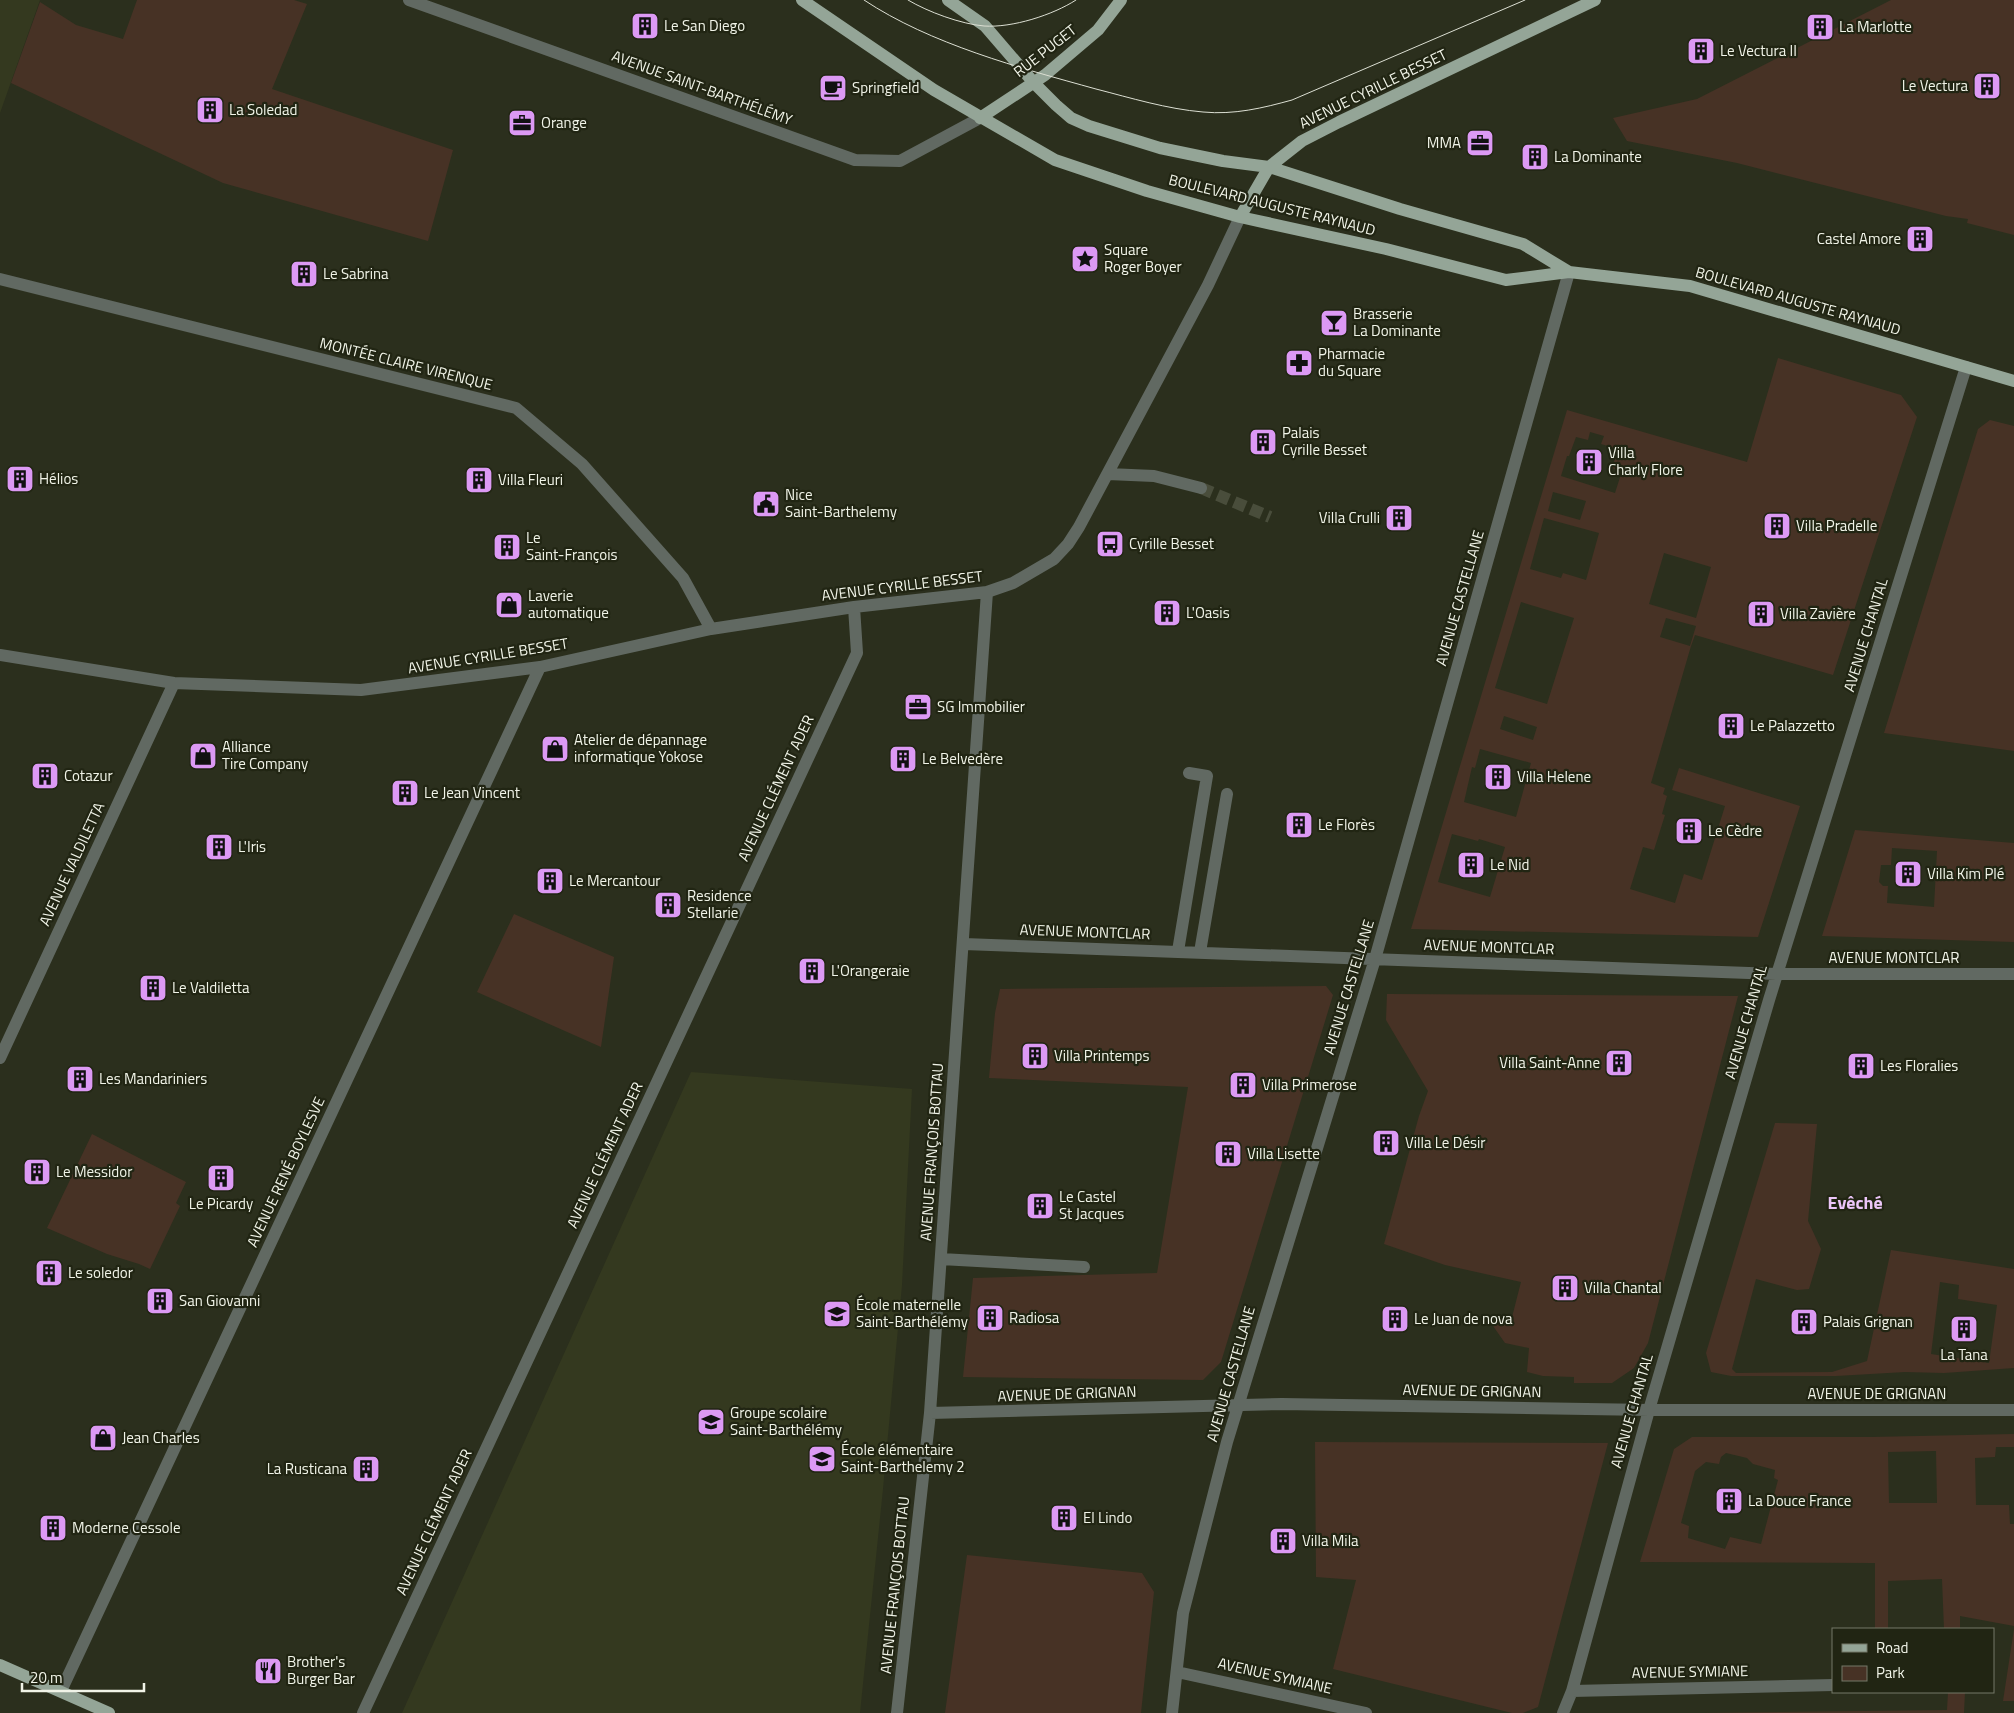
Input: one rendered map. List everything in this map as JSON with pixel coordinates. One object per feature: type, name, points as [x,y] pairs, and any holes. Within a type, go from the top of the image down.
[{"type":"main road","name":"BOULEVARD AUGUSTE RAYNAUD","points":[[802,0],[934,90],[1055,160],[1147,191],[1240,217],[1386,249],[1506,280],[1569,272],[1690,286],[2014,381]]},
{"type":"main road","name":"BOULEVARD AUGUSTE RAYNAUD","points":[[948,0],[985,26],[1034,83],[1071,118],[1089,126],[1160,148],[1224,161],[1269,167],[1415,214],[1524,244],[1569,272]]},
{"type":"main road","name":"RUE PUGET","points":[[980,118],[1034,83],[1098,30],[1121,0]]},
{"type":"main road","name":"AVENUE CYRILLE BESSET","points":[[1240,217],[1269,167],[1302,141],[1596,0]]},
{"type":"main road","points":[[0,1665],[109,1713]]},
{"type":"street","name":"AVENUE SAINT-BARTHÉLÉMY","points":[[409,0],[855,160],[900,161],[980,118]]},
{"type":"street","name":"AVENUE CYRILLE BESSET","points":[[0,655],[174,683],[361,690],[540,667],[711,629],[854,607],[987,592],[1013,583],[1035,572],[1054,558],[1068,544],[1079,527],[1208,285],[1240,217]]},
{"type":"street","name":"AVENUE CASTELLANE","points":[[1172,1713],[1183,1613],[1238,1404],[1375,959],[1569,272]]},
{"type":"street","name":"MONTÉE CLAIRE VIRENQUE","points":[[0,279],[516,408],[582,464],[633,521],[683,578],[711,629]]},
{"type":"street","name":"AVENUE CHANTAL","points":[[1572,1691],[1649,1410],[1776,974],[1966,367]]},
{"type":"street","points":[[1108,474],[1154,476],[1201,488]]},
{"type":"street","name":"AVENUE FRANÇOIS BOTTAU","points":[[898,1713],[930,1413],[987,592]]},
{"type":"street","name":"AVENUE CLÉMENT ADER","points":[[363,1713],[857,653],[854,607]]},
{"type":"street","name":"AVENUE RENÉ BOYLESVE","points":[[60,1692],[540,667]]},
{"type":"street","name":"AVENUE VALDILETTA","points":[[0,1058],[174,683]]},
{"type":"street","points":[[1178,951],[1207,776],[1189,773]]},
{"type":"street","points":[[1200,952],[1227,794]]},
{"type":"street","name":"AVENUE MONTCLAR","points":[[964,944],[1776,974],[2014,974]]},
{"type":"street","points":[[941,1259],[1084,1268]]},
{"type":"street","name":"AVENUE DE GRIGNAN","points":[[930,1413],[1238,1404],[1649,1410],[2014,1410]]},
{"type":"street","name":"AVENUE SYMIANE","points":[[1177,1672],[1366,1713]]},
{"type":"street","name":"AVENUE SYMIANE","points":[[1572,1691],[1832,1685]]},
{"type":"street","points":[[1563,1713],[1572,1691]]},
{"type":"shaded area","points":[[0,0],[40,0],[0,113]]},
{"type":"shaded area","name":"Groupe scolaire Saint-Barthélémy","points":[[691,1072],[912,1089],[902,1285],[860,1713],[402,1713]]},
{"type":"green space","points":[[137,0],[294,0],[307,4],[272,89],[453,150],[428,241],[223,183],[11,83],[40,2],[76,25],[123,39]]},
{"type":"green space","points":[[1891,0],[2014,0],[2014,235],[1967,223],[1968,219],[1946,216],[1737,163],[1627,141],[1613,118],[1697,99]]},
{"type":"green space","points":[[1778,358],[1901,395],[1917,417],[1833,675],[1695,635],[1691,646],[1651,783],[1665,788],[1663,794],[1667,796],[1662,814],[1665,815],[1654,850],[1643,847],[1630,889],[1675,903],[1684,874],[1702,880],[1725,806],[1672,790],[1679,768],[1800,806],[1758,937],[1411,929],[1567,410],[1747,462]],"holes":[[[1590,432],[1604,436],[1601,444],[1618,449],[1612,468],[1622,471],[1615,493],[1561,476],[1567,456],[1569,456],[1576,437],[1588,440]],[[1553,492],[1586,501],[1580,520],[1548,511]],[[1544,518],[1599,533],[1586,580],[1563,573],[1561,578],[1530,569]],[[1664,553],[1711,567],[1696,618],[1649,604]],[[1521,602],[1574,618],[1547,704],[1495,688]],[[1666,618],[1696,626],[1690,646],[1660,637]],[[1504,716],[1537,727],[1533,740],[1500,729]],[[1480,749],[1531,763],[1516,817],[1464,802],[1472,767],[1475,768]],[[1452,834],[1478,841],[1479,839],[1505,847],[1490,897],[1438,882]]]},
{"type":"green space","points":[[1990,420],[2014,426],[2014,751],[1884,733],[1978,429]]},
{"type":"green space","points":[[1855,830],[2014,843],[2014,942],[1822,936]],"holes":[[[1892,848],[1937,851],[1934,907],[1887,903],[1888,886],[1883,886],[1879,882],[1881,865],[1891,865]]]},
{"type":"green space","points":[[514,914],[614,957],[601,1047],[477,992]]},
{"type":"green space","points":[[1326,986],[1333,995],[1221,1362],[1203,1380],[963,1377],[973,1278],[1157,1273],[1188,1087],[989,1078],[995,1013],[1000,989]]},
{"type":"green space","points":[[1387,994],[1738,996],[1648,1343],[1634,1368],[1612,1383],[1574,1383],[1574,1377],[1543,1376],[1527,1372],[1529,1348],[1505,1343],[1486,1316],[1511,1321],[1521,1282],[1445,1265],[1384,1244],[1419,1116],[1428,1091],[1386,1020]]},
{"type":"green space","points":[[1775,1123],[1817,1124],[1808,1221],[1821,1249],[1809,1289],[1797,1290],[1756,1279],[1732,1369],[1736,1373],[1832,1372],[1867,1361],[1891,1250],[2014,1269],[2014,1368],[1944,1373],[1905,1372],[1836,1376],[1731,1376],[1711,1372],[1706,1353]],"holes":[[[1940,1282],[1959,1285],[1958,1299],[1997,1305],[1989,1363],[1931,1354]]]},
{"type":"green space","points":[[92,1134],[186,1182],[176,1203],[180,1206],[150,1269],[107,1254],[47,1228]]},
{"type":"green space","points":[[2014,1434],[2014,1447],[1996,1447],[1995,1457],[1975,1458],[1976,1505],[2009,1505],[2010,1524],[2014,1524],[2014,1626],[1960,1616],[1960,1628],[1944,1628],[1942,1579],[1888,1581],[1888,1628],[1875,1628],[1875,1563],[1640,1562],[1674,1449],[1692,1437],[1871,1437]],"holes":[[[1936,1451],[1937,1503],[1889,1503],[1888,1452]],[[1726,1453],[1747,1458],[1753,1464],[1775,1470],[1774,1478],[1778,1480],[1761,1544],[1730,1537],[1725,1549],[1688,1538],[1689,1526],[1681,1523],[1695,1471],[1706,1462],[1719,1464],[1721,1457]]]},
{"type":"green space","points":[[1315,1442],[1608,1443],[1538,1707],[1523,1713],[1512,1713],[1333,1669],[1356,1580],[1316,1577]]},
{"type":"green space","points":[[967,1555],[1142,1573],[1154,1592],[1141,1713],[945,1713]]},
{"type":"green space","points":[[2014,1629],[2014,1701],[2003,1701]]},
{"type":"green space","points":[[1948,1693],[1965,1693],[1964,1713],[1703,1713],[1947,1710]]},
{"type":"tunnel","points":[[1201,488],[1270,517]]},
{"type":"tram line","points":[[864,0],[917,30],[1007,63],[1149,103],[1190,111],[1215,113],[1248,110],[1292,100],[1525,0]]},
{"type":"tram line","points":[[908,0],[955,20],[984,26],[1019,23],[1056,11],[1076,0]]},
{"type":"place","name":"Le San Diego","points":[[645,26]]},
{"type":"place","name":"La Marlotte","points":[[1820,27]]},
{"type":"place","name":"Le Vectura II","points":[[1701,51]]},
{"type":"place","name":"Le Vectura","points":[[1987,86]]},
{"type":"place","name":"Springfield","points":[[833,88]]},
{"type":"place","name":"La Soledad","points":[[210,110]]},
{"type":"place","name":"Orange","points":[[522,123]]},
{"type":"place","name":"MMA","points":[[1480,143]]},
{"type":"place","name":"La Dominante","points":[[1535,157]]},
{"type":"place","name":"Castel Amore","points":[[1920,239]]},
{"type":"place","name":"Square Roger Boyer","points":[[1085,259]]},
{"type":"place","name":"Le Sabrina","points":[[304,274]]},
{"type":"place","name":"Brasserie La Dominante","points":[[1334,323]]},
{"type":"place","name":"Pharmacie du Square","points":[[1299,363]]},
{"type":"place","name":"Palais Cyrille Besset","points":[[1263,442]]},
{"type":"place","name":"Villa Charly Flore","points":[[1589,462]]},
{"type":"place","name":"Hélios","points":[[20,479]]},
{"type":"place","name":"Villa Fleuri","points":[[479,480]]},
{"type":"place","name":"Nice Saint-Barthelemy","points":[[766,504]]},
{"type":"place","name":"Villa Crulli","points":[[1399,518]]},
{"type":"place","name":"Villa Pradelle","points":[[1777,526]]},
{"type":"place","name":"Cyrille Besset","points":[[1110,544]]},
{"type":"place","name":"Le Saint-François","points":[[507,547]]},
{"type":"place","name":"Laverie automatique","points":[[509,605]]},
{"type":"place","name":"L'Oasis","points":[[1167,613]]},
{"type":"place","name":"Villa Zavière","points":[[1761,614]]},
{"type":"place","name":"SG Immobilier","points":[[918,707]]},
{"type":"place","name":"Le Palazzetto","points":[[1731,726]]},
{"type":"place","name":"Atelier de dépannage informatique Yokose","points":[[555,749]]},
{"type":"place","name":"Alliance Tire Company","points":[[203,756]]},
{"type":"place","name":"Le Belvedère","points":[[903,759]]},
{"type":"place","name":"Cotazur","points":[[45,776]]},
{"type":"place","name":"Villa Helene","points":[[1498,777]]},
{"type":"place","name":"Le Jean Vincent","points":[[405,793]]},
{"type":"place","name":"Le Florès","points":[[1299,825]]},
{"type":"place","name":"Le Cèdre","points":[[1689,831]]},
{"type":"place","name":"L'Iris","points":[[219,847]]},
{"type":"place","name":"Le Nid","points":[[1471,865]]},
{"type":"place","name":"Villa Kim Plé","points":[[1908,874]]},
{"type":"place","name":"Le Mercantour","points":[[550,881]]},
{"type":"place","name":"Residence Stellarie","points":[[668,905]]},
{"type":"place","name":"L'Orangeraie","points":[[812,971]]},
{"type":"place","name":"Le Valdiletta","points":[[153,988]]},
{"type":"place","name":"Villa Printemps","points":[[1035,1056]]},
{"type":"place","name":"Villa Saint-Anne","points":[[1619,1063]]},
{"type":"place","name":"Les Floralies","points":[[1861,1066]]},
{"type":"place","name":"Les Mandariniers","points":[[80,1079]]},
{"type":"place","name":"Villa Primerose","points":[[1243,1085]]},
{"type":"place","name":"Villa Le Désir","points":[[1386,1143]]},
{"type":"place","name":"Villa Lisette","points":[[1228,1154]]},
{"type":"place","name":"Le Messidor","points":[[37,1172]]},
{"type":"place","name":"Le Picardy","points":[[221,1178]]},
{"type":"place","name":"Le Castel St Jacques","points":[[1040,1206]]},
{"type":"place","name":"Le soledor","points":[[49,1273]]},
{"type":"place","name":"Villa Chantal","points":[[1565,1288]]},
{"type":"place","name":"San Giovanni","points":[[160,1301]]},
{"type":"place","name":"École maternelle Saint-Barthélémy","points":[[837,1314]]},
{"type":"place","name":"Radiosa","points":[[990,1318]]},
{"type":"place","name":"Le Juan de nova","points":[[1395,1319]]},
{"type":"place","name":"Palais Grignan","points":[[1804,1322]]},
{"type":"place","name":"La Tana","points":[[1964,1329]]},
{"type":"place","name":"Groupe scolaire Saint-Barthélémy","points":[[711,1422]]},
{"type":"place","name":"Jean Charles","points":[[103,1438]]},
{"type":"place","name":"École élémentaire Saint-Barthelemy 2","points":[[822,1459]]},
{"type":"place","name":"La Rusticana","points":[[366,1469]]},
{"type":"place","name":"La Douce France","points":[[1729,1501]]},
{"type":"place","name":"El Lindo","points":[[1064,1518]]},
{"type":"place","name":"Moderne Cessole","points":[[53,1528]]},
{"type":"place","name":"Villa Mila","points":[[1283,1541]]},
{"type":"place","name":"Brother's Burger Bar","points":[[268,1671]]},
{"type":"district","name":"Evêché","points":[[1855,1203]]}]
